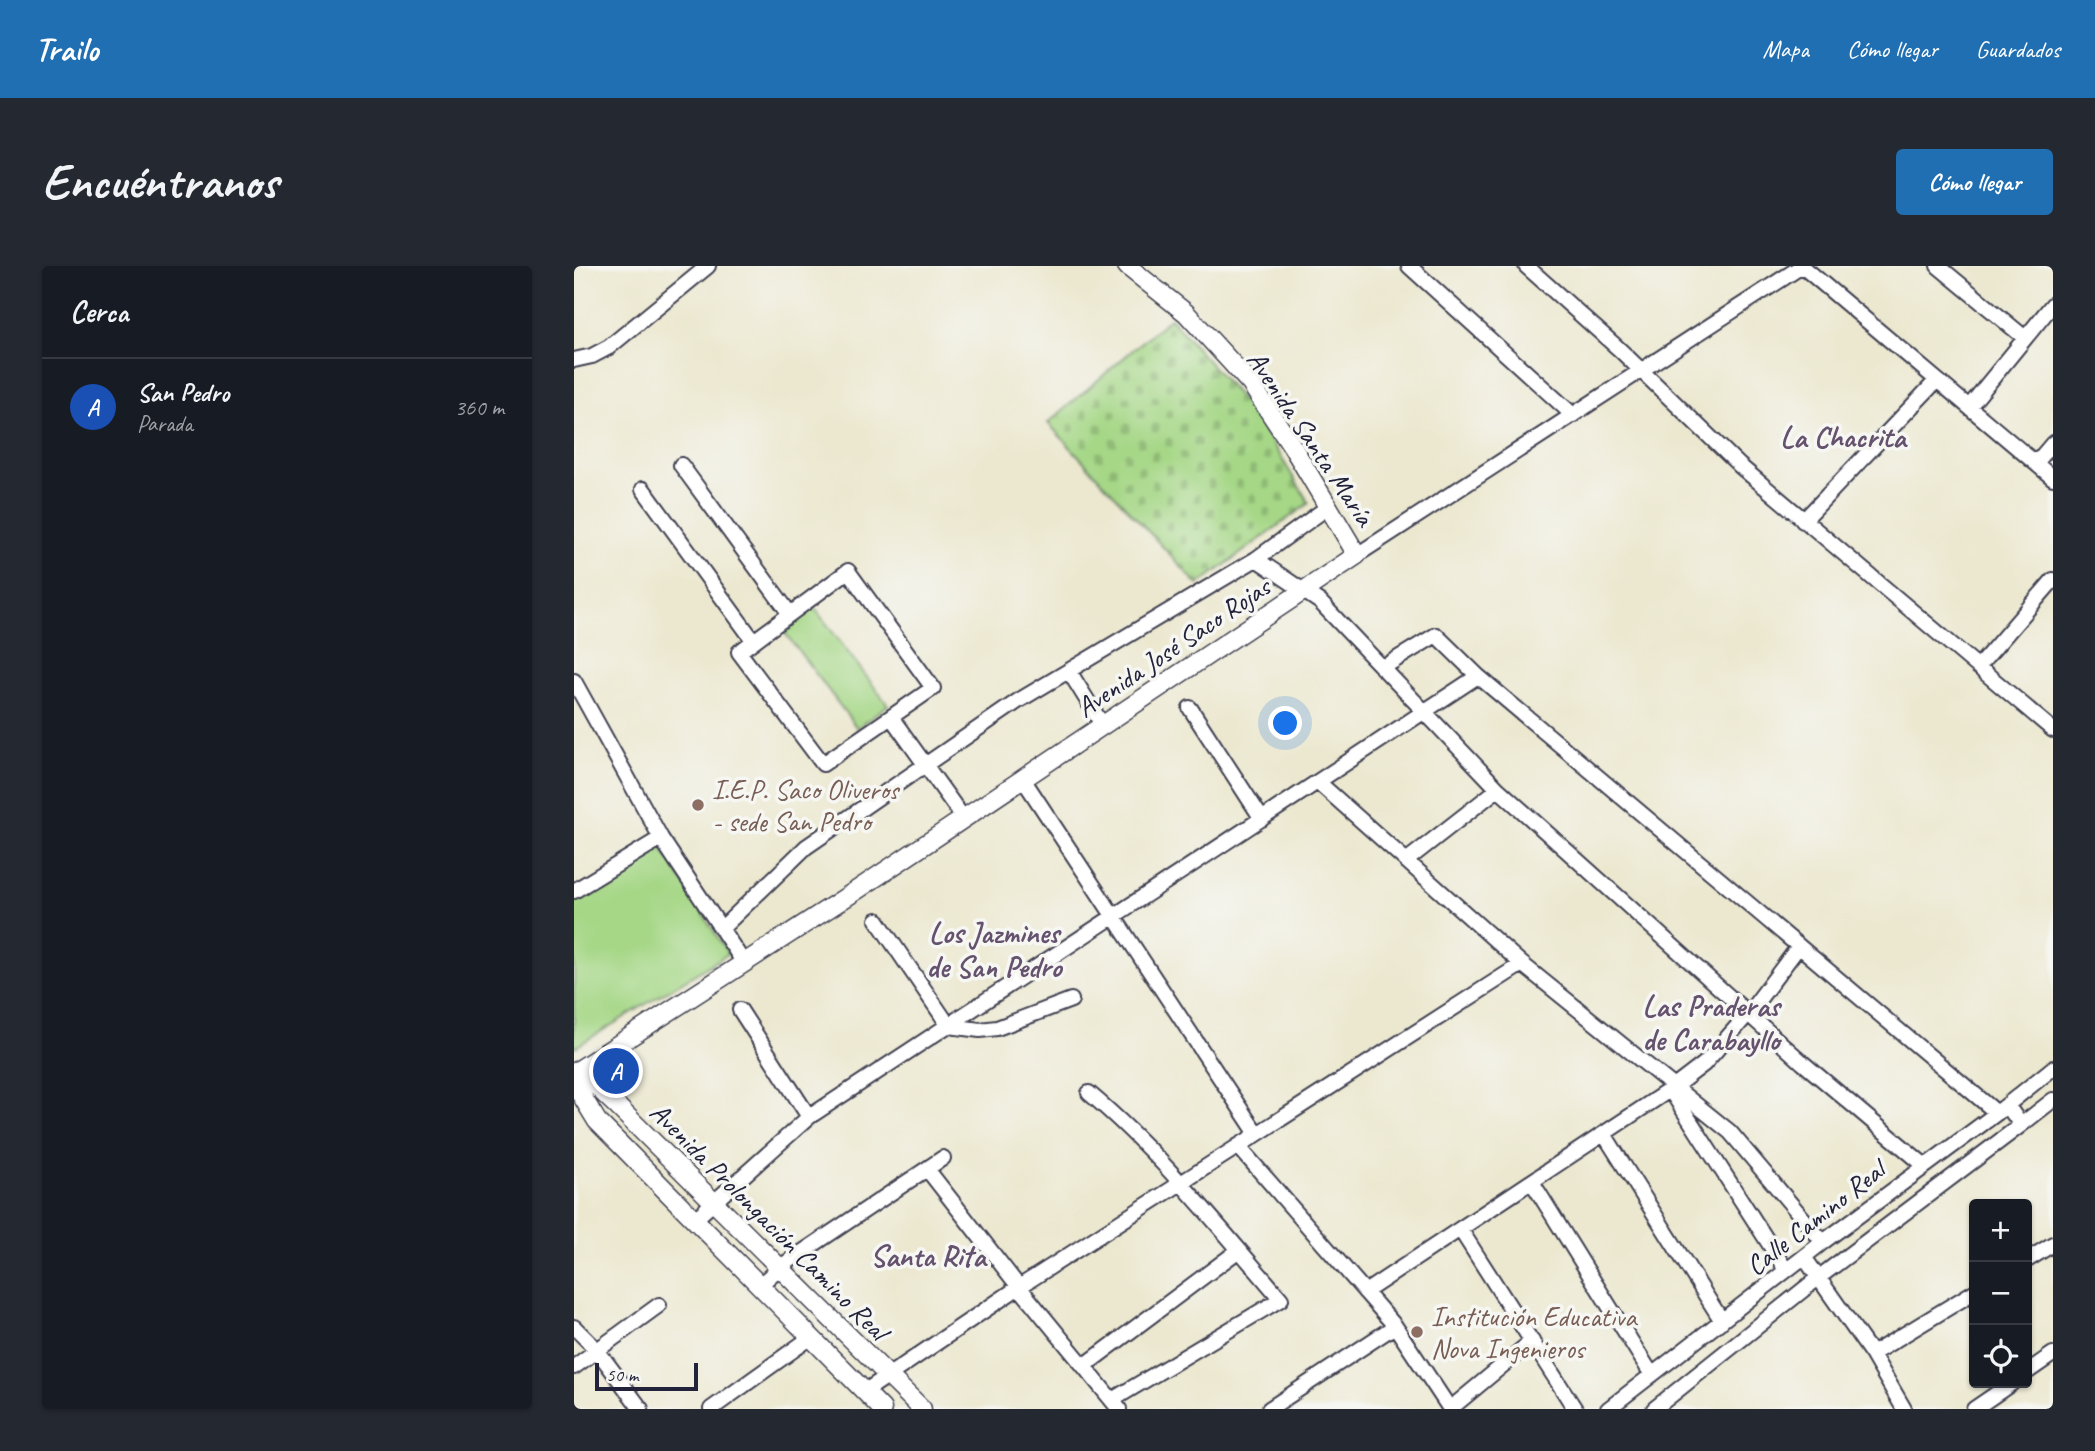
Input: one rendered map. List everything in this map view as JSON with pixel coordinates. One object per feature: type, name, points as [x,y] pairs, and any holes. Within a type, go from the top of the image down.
[{"type":"main road","name":"Avenida Santa María","points":[[1127,266],[1186,313],[1251,384],[1292,446],[1357,555]]},
{"type":"main road","name":"Avenida José Saco Rojas","points":[[575,1070],[964,819],[1357,555]]},
{"type":"main road","name":"Avenida Prolongación Camino Real","points":[[575,1070],[589,1079],[922,1409]]},
{"type":"main road","name":"Avenida Prolongación Camino Real","points":[[575,1070],[580,1093],[590,1113],[622,1149],[882,1409]]},
{"type":"street","points":[[574,360],[592,356],[609,347],[708,266]]},
{"type":"street","points":[[1409,266],[1573,415]]},
{"type":"street","points":[[1526,266],[1740,466],[2052,727]]},
{"type":"street","points":[[1802,266],[2053,478]]},
{"type":"street","name":"Avenida José Saco Rojas","points":[[1357,555],[1802,266]]},
{"type":"street","points":[[1938,266],[2025,338]]},
{"type":"street","points":[[1969,407],[2053,304]]},
{"type":"street","points":[[1803,521],[1937,380]]},
{"type":"street","points":[[2036,463],[2053,443]]},
{"type":"street","points":[[681,465],[790,614]]},
{"type":"street","points":[[643,489],[753,640]]},
{"type":"street","points":[[721,929],[806,847],[1018,701],[1256,559],[1328,507]]},
{"type":"street","points":[[1256,559],[1320,602],[1498,789],[1748,1014],[1924,1165]]},
{"type":"street","points":[[848,571],[933,688],[823,764],[739,652],[753,640],[848,571]]},
{"type":"street","points":[[1978,667],[2053,580]]},
{"type":"street","points":[[1382,668],[1436,635],[1478,676],[1799,946],[2021,1125]]},
{"type":"street","points":[[1069,671],[1103,726]]},
{"type":"street","points":[[694,1220],[809,1117],[1478,676]]},
{"type":"street","points":[[574,681],[661,838],[744,963]]},
{"type":"street","points":[[1190,708],[1262,819]]},
{"type":"street","points":[[891,717],[964,819]]},
{"type":"street","points":[[1023,779],[1257,1134]]},
{"type":"street","points":[[1318,782],[1522,964],[1673,1089],[1730,1132],[1823,1242]]},
{"type":"street","points":[[1406,861],[1498,789]]},
{"type":"street","points":[[574,891],[661,838]]},
{"type":"street","points":[[877,920],[949,1026],[980,1030],[997,1028],[1071,1000]]},
{"type":"street","points":[[1365,1292],[1673,1089],[1704,1063],[1748,1014],[1799,946]]},
{"type":"street","points":[[864,1392],[1019,1287],[1522,964]]},
{"type":"street","points":[[740,1010],[809,1117]]},
{"type":"street","name":"Calle Camino Real","points":[[1608,1409],[2053,1068]]},
{"type":"street","points":[[1673,1089],[1786,1270]]},
{"type":"street","points":[[928,1169],[1019,1287],[1116,1405],[1280,1300],[1181,1182],[1123,1121],[1089,1093]]},
{"type":"street","points":[[1654,1409],[1818,1278],[2053,1100]]},
{"type":"street","points":[[1604,1134],[1721,1321]]},
{"type":"street","points":[[1238,1146],[1395,1326],[1450,1409],[1532,1341]]},
{"type":"street","points":[[759,1286],[780,1267],[943,1158]]},
{"type":"street","points":[[1532,1182],[1652,1374]]},
{"type":"street","points":[[1460,1229],[1575,1409]]},
{"type":"street","points":[[2032,1257],[2053,1244]]},
{"type":"street","points":[[1084,1366],[1239,1251]]},
{"type":"street","points":[[1804,1257],[1872,1354],[1904,1409]]},
{"type":"street","points":[[1872,1354],[1969,1295]]},
{"type":"street","points":[[574,1367],[659,1305]]},
{"type":"street","points":[[1269,1409],[1395,1326]]},
{"type":"street","points":[[574,1328],[597,1350],[641,1409]]},
{"type":"street","points":[[1701,1337],[1717,1359]]},
{"type":"street","points":[[711,1409],[728,1404],[810,1338]]},
{"type":"street","points":[[2032,1369],[2053,1354]]},
{"type":"street","points":[[1974,1409],[2005,1388]]},
{"type":"green space","points":[[1170,318],[1256,416],[1309,503],[1198,585],[1048,423]]},
{"type":"green space","points":[[813,606],[888,705],[857,728],[782,629]]},
{"type":"green space","points":[[660,845],[728,954],[574,1048],[574,897]]},
{"type":"place","name":"I.E.P. Saco Oliveros - sede San Pedro","points":[[698,805]]},
{"type":"place","name":"San Pedro","points":[[616,1071]]},
{"type":"place","name":"Institución Educativa Nova Ingenieros","points":[[1417,1332]]},
{"type":"district","name":"La Chacrita","points":[[1843,437]]},
{"type":"district","name":"Los Jazmines de San Pedro","points":[[994,950]]},
{"type":"district","name":"Las Praderas de Carabayllo","points":[[1711,1023]]},
{"type":"district","name":"Santa Rita","points":[[928,1256]]}]
